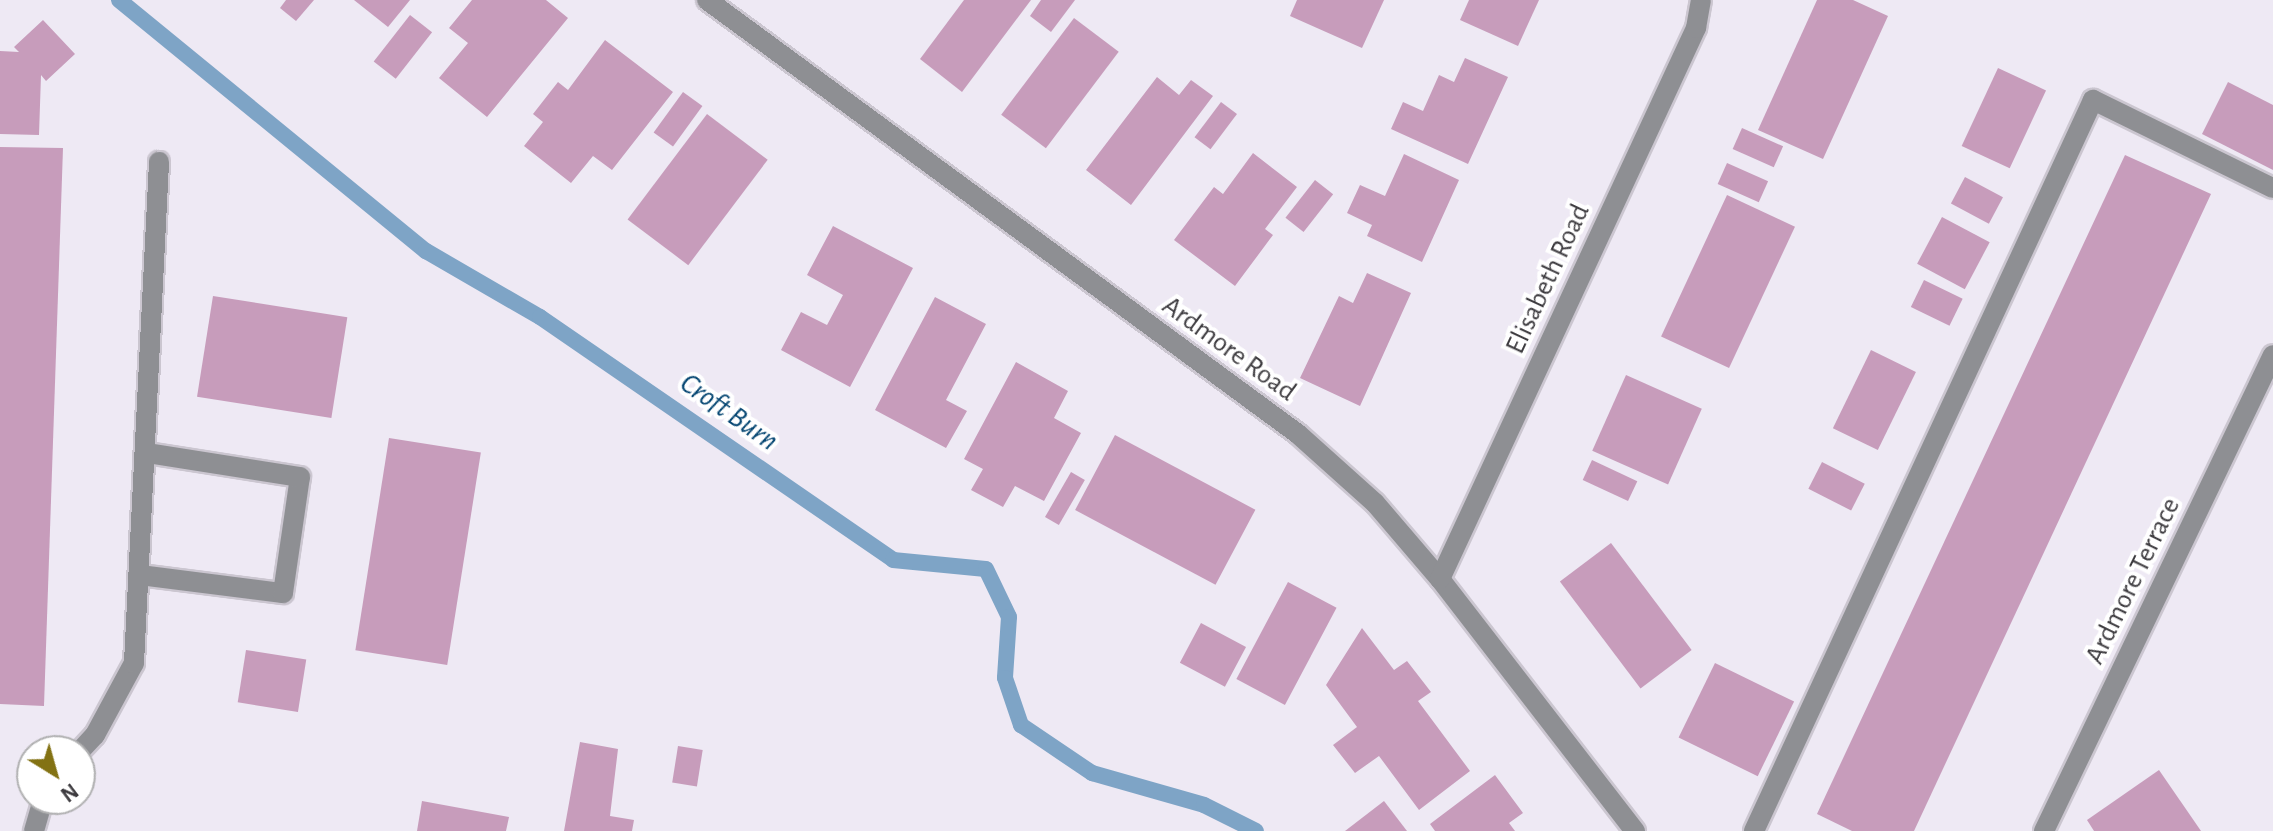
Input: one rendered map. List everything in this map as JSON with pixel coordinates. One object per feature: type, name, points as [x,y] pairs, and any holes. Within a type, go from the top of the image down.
[{"type":"street","name":"Ardmore Road","points":[[707,0],[1298,434],[1375,503],[1440,579],[1635,831]]},
{"type":"street","name":"Elisabeth Road","points":[[1440,579],[1696,28],[1701,0]]},
{"type":"street","points":[[1758,831],[2093,100],[2273,188]]},
{"type":"street","points":[[95,735],[134,663],[147,453],[159,162]]},
{"type":"street","name":"Ardmore Terrace","points":[[2044,831],[2273,355]]},
{"type":"street","points":[[140,575],[283,593],[300,477],[147,453]]},
{"type":"building","points":[[286,0],[314,0],[296,21],[280,8]]},
{"type":"building","points":[[354,0],[410,0],[388,27]]},
{"type":"building","points":[[472,0],[546,0],[568,18],[487,117],[439,78],[468,43],[449,28]]},
{"type":"building","points":[[964,0],[1031,0],[962,92],[920,59]]},
{"type":"building","points":[[1041,0],[1075,0],[1051,32],[1030,16]]},
{"type":"building","points":[[1297,0],[1384,0],[1362,48],[1290,16]]},
{"type":"building","points":[[1469,0],[1539,0],[1518,46],[1460,20]]},
{"type":"building","points":[[1817,0],[1853,0],[1888,16],[1823,159],[1758,130]]},
{"type":"building","points":[[410,15],[432,32],[396,79],[374,61]]},
{"type":"building","points":[[1074,18],[1119,52],[1046,148],[1001,115]]},
{"type":"building","points":[[43,20],[75,54],[46,81],[41,75],[39,135],[0,134],[0,51],[19,52],[14,47]]},
{"type":"building","points":[[605,40],[673,92],[612,170],[593,156],[571,183],[524,146],[543,122],[533,114],[558,82],[568,90]]},
{"type":"building","points":[[1465,58],[1508,77],[1468,164],[1391,129],[1403,102],[1423,111],[1439,75],[1454,82]]},
{"type":"building","points":[[1998,68],[2046,90],[2010,168],[1962,146]]},
{"type":"building","points":[[1157,77],[1179,95],[1191,80],[1213,96],[1131,205],[1086,170]]},
{"type":"building","points":[[2228,82],[2273,105],[2273,170],[2202,134]]},
{"type":"building","points":[[683,92],[702,106],[673,147],[654,132]]},
{"type":"building","points":[[1221,102],[1237,114],[1210,149],[1195,137]]},
{"type":"building","points":[[707,114],[768,160],[688,265],[628,219]]},
{"type":"building","points":[[1742,128],[1783,146],[1774,167],[1733,149]]},
{"type":"building","points":[[0,147],[63,148],[44,706],[0,704]]},
{"type":"building","points":[[1253,153],[1297,187],[1265,229],[1273,235],[1235,286],[1174,240],[1214,187],[1223,194]]},
{"type":"building","points":[[1404,154],[1459,180],[1422,262],[1367,236],[1372,225],[1347,213],[1360,185],[1385,196]]},
{"type":"building","points":[[2125,155],[2211,194],[1914,831],[1852,831],[1817,814]]},
{"type":"building","points":[[1727,163],[1768,181],[1759,202],[1718,184]]},
{"type":"building","points":[[1965,177],[2003,197],[1989,224],[1951,203]]},
{"type":"building","points":[[1315,180],[1333,194],[1304,232],[1285,218]]},
{"type":"building","points":[[1727,195],[1795,227],[1729,368],[1661,336]]},
{"type":"building","points":[[1942,217],[1990,242],[1965,289],[1917,264]]},
{"type":"building","points":[[833,226],[913,268],[850,387],[781,350],[801,312],[827,325],[843,295],[807,275]]},
{"type":"building","points":[[1367,273],[1411,293],[1360,406],[1300,378],[1339,296],[1353,303]]},
{"type":"building","points":[[1924,280],[1963,299],[1949,326],[1911,307]]},
{"type":"building","points":[[213,296],[347,317],[331,418],[197,397]]},
{"type":"building","points":[[935,297],[986,324],[946,400],[967,411],[946,448],[875,410]]},
{"type":"building","points":[[1871,350],[1916,372],[1878,450],[1833,428]]},
{"type":"building","points":[[1016,362],[1068,391],[1054,418],[1081,433],[1044,501],[1015,486],[1003,507],[971,490],[983,469],[964,459]]},
{"type":"building","points":[[1626,375],[1702,409],[1668,485],[1592,451]]},
{"type":"building","points":[[1115,435],[1255,510],[1215,585],[1075,510]]},
{"type":"building","points":[[389,438],[481,453],[447,665],[355,650]]},
{"type":"building","points":[[1592,460],[1637,481],[1628,501],[1583,480]]},
{"type":"building","points":[[1822,462],[1865,484],[1851,511],[1808,489]]},
{"type":"building","points":[[1071,472],[1085,480],[1059,525],[1045,517]]},
{"type":"building","points":[[1611,543],[1692,650],[1641,689],[1560,582]]},
{"type":"building","points":[[1288,582],[1337,608],[1285,705],[1236,679]]},
{"type":"building","points":[[1201,623],[1246,647],[1225,687],[1180,663]]},
{"type":"building","points":[[1362,628],[1394,670],[1407,661],[1431,692],[1418,701],[1470,771],[1419,810],[1379,756],[1355,773],[1333,745],[1357,727],[1326,685]]},
{"type":"building","points":[[246,650],[306,660],[298,712],[238,702]]},
{"type":"building","points":[[1715,663],[1794,702],[1758,776],[1679,738]]},
{"type":"building","points":[[580,742],[618,749],[610,816],[634,820],[632,831],[564,831]]},
{"type":"building","points":[[678,746],[703,750],[697,786],[672,783]]},
{"type":"building","points":[[2159,770],[2201,831],[2094,831],[2087,820]]},
{"type":"building","points":[[1495,775],[1523,813],[1509,823],[1515,831],[1435,831],[1430,824]]},
{"type":"building","points":[[422,801],[509,817],[506,831],[417,831]]},
{"type":"building","points":[[1384,801],[1407,831],[1345,831]]},
{"type":"waterway","name":"Croft Burn","points":[[119,0],[426,251],[540,317],[893,560],[986,569],[1009,617],[1005,678],[1021,725],[1092,773],[1204,805],[1256,831]]}]
